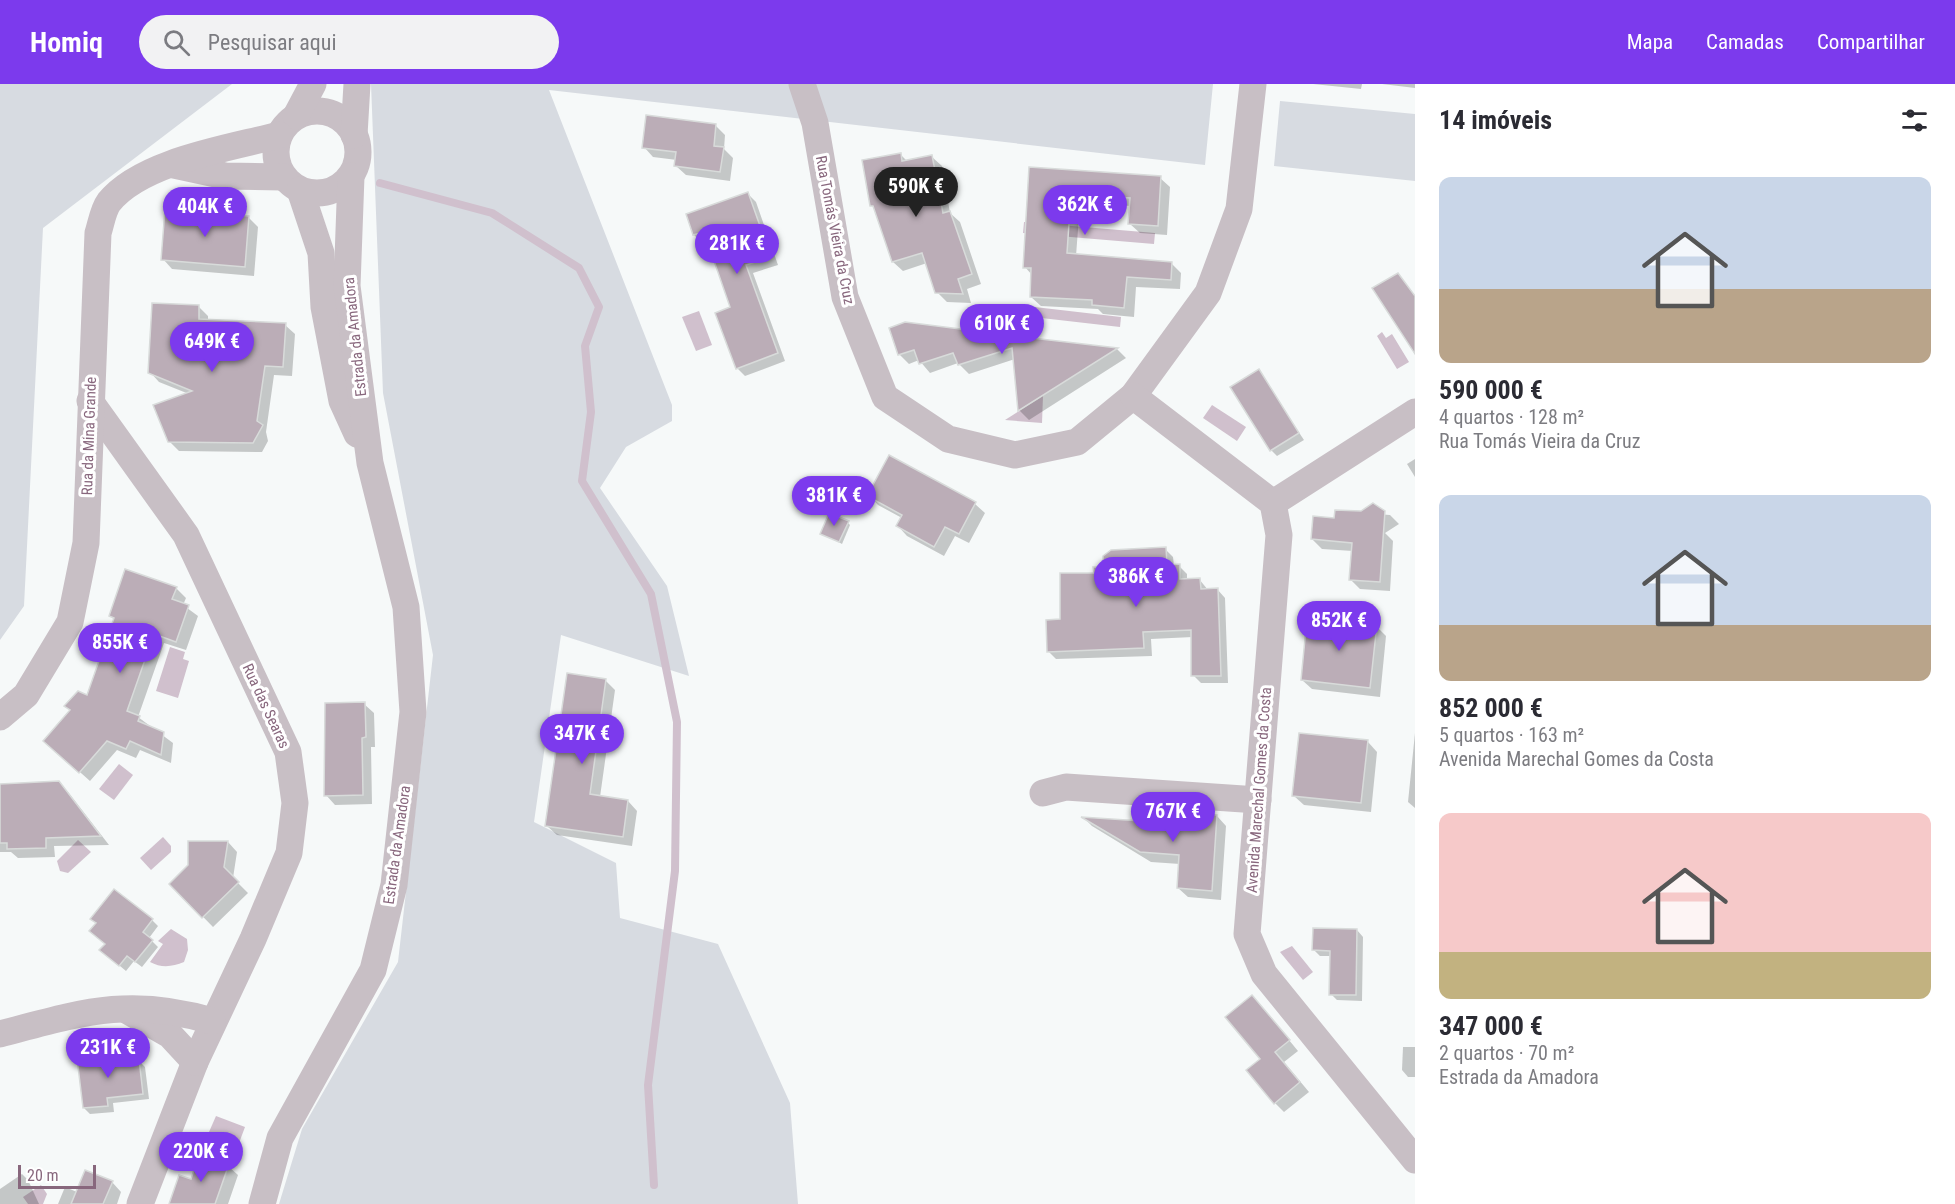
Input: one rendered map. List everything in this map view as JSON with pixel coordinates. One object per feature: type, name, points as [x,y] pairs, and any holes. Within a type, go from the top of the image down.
[{"type":"street","points":[[292,184],[275,157],[288,126],[313,84]]},
{"type":"street","points":[[170,165],[225,176],[292,184],[314,194],[328,192],[341,186],[351,176],[357,163],[358,149],[354,135],[357,84]]},
{"type":"street","name":"Rua Tomás Vieira da Cruz","points":[[802,84],[814,123],[844,297],[885,397],[948,439],[1015,455],[1077,442],[1133,396],[1208,293],[1239,209],[1253,84]]},
{"type":"street","points":[[288,126],[309,112],[335,116],[346,124],[354,135]]},
{"type":"street","name":"Rua da Mina Grande","points":[[0,717],[26,695],[70,622],[86,543],[98,233],[107,204],[125,186],[170,165],[288,126]]},
{"type":"street","name":"Estrada da Amadora","points":[[262,1204],[280,1138],[373,970],[394,885],[413,712],[406,607],[370,463],[347,286],[351,176]]},
{"type":"street","name":"Estrada da Amadora","points":[[292,184],[321,253],[324,307],[342,401],[370,463]]},
{"type":"street","points":[[1133,396],[1273,503],[1415,412]]},
{"type":"street","name":"Rua das Searas","points":[[90,401],[186,535],[288,752],[295,803],[289,853],[253,939],[195,1062],[140,1204]]},
{"type":"street","name":"Avenida Marechal Gomes da Costa","points":[[1273,503],[1279,535],[1247,934],[1264,974],[1415,1160]]},
{"type":"street","points":[[1043,793],[1066,787],[1258,801]]},
{"type":"street","points":[[0,1034],[84,1011],[121,1008],[177,1010],[213,1021]]},
{"type":"street","points":[[121,1008],[157,1026],[195,1062]]},
{"type":"shaded area","points":[[0,84],[232,84],[43,228],[24,606],[0,640]]},
{"type":"shaded area","points":[[371,84],[1213,84],[1205,165],[549,90],[672,405],[672,421],[626,447],[600,488],[667,586],[689,676],[561,635],[534,822],[616,863],[620,918],[718,944],[790,1103],[798,1204],[279,1204],[302,1129],[398,962],[433,655],[383,393]]},
{"type":"shaded area","points":[[1280,101],[1415,114],[1415,181],[1274,166]]},
{"type":"shaded area","points":[[1024,222],[1155,233],[1154,244],[1023,233]]},
{"type":"shaded area","points":[[1026,306],[1121,317],[1120,327],[1024,316]]},
{"type":"shaded area","points":[[699,311],[712,345],[696,351],[682,317]]},
{"type":"shaded area","points":[[1382,332],[1386,338],[1392,334],[1409,362],[1397,369],[1377,336]]},
{"type":"shaded area","points":[[1043,396],[1042,423],[1005,420]]},
{"type":"shaded area","points":[[1212,405],[1246,427],[1237,441],[1203,418]]},
{"type":"shaded area","points":[[170,647],[185,652],[183,659],[189,661],[178,698],[156,691]]},
{"type":"shaded area","points":[[119,764],[133,775],[114,800],[99,789]]},
{"type":"shaded area","points":[[163,837],[171,846],[171,852],[151,870],[140,858]]},
{"type":"shaded area","points":[[78,840],[91,852],[68,873],[60,871],[57,861]]},
{"type":"shaded area","points":[[171,929],[187,939],[188,950],[184,962],[167,966],[150,962],[163,944],[158,941]]},
{"type":"shaded area","points":[[1292,946],[1313,972],[1303,980],[1280,952]]},
{"type":"shaded area","points":[[216,1116],[245,1127],[239,1143],[209,1132]]},
{"type":"shaded area","points":[[41,1185],[47,1194],[43,1204],[28,1204],[23,1197]]},
{"type":"building","points":[[646,115],[716,124],[714,146],[724,147],[720,172],[674,166],[676,152],[642,148]]},
{"type":"building","points":[[901,153],[902,161],[932,155],[943,213],[950,211],[972,274],[958,279],[963,294],[935,293],[922,253],[892,262],[873,206],[870,206],[862,160]]},
{"type":"building","points":[[1029,167],[1161,176],[1158,226],[1128,224],[1130,198],[1071,194],[1067,253],[1172,262],[1171,280],[1127,277],[1124,308],[1092,305],[1092,300],[1030,297],[1031,268],[1023,268]]},
{"type":"building","points":[[748,192],[771,257],[746,265],[778,353],[736,369],[715,313],[730,307],[704,232],[693,235],[686,214]]},
{"type":"building","points":[[165,209],[249,216],[245,267],[161,260]]},
{"type":"building","points":[[1398,273],[1415,296],[1415,354],[1372,288]]},
{"type":"building","points":[[152,303],[199,305],[199,319],[286,323],[283,367],[265,366],[257,421],[263,425],[253,443],[168,442],[153,405],[192,391],[148,373]]},
{"type":"building","points":[[905,322],[1118,348],[1018,411],[1012,348],[958,365],[953,353],[919,364],[914,350],[898,355],[889,328]]},
{"type":"building","points":[[1259,369],[1299,433],[1270,451],[1230,387]]},
{"type":"building","points":[[889,455],[976,502],[959,534],[945,527],[934,547],[896,526],[902,515],[867,496]]},
{"type":"building","points":[[1373,503],[1385,511],[1380,582],[1349,580],[1352,543],[1311,539],[1313,516],[1334,518],[1335,510],[1361,511]]},
{"type":"building","points":[[829,513],[849,521],[839,542],[820,534]]},
{"type":"building","points":[[1166,547],[1167,565],[1180,564],[1180,579],[1200,578],[1201,589],[1218,588],[1221,676],[1191,676],[1191,630],[1143,632],[1144,648],[1047,652],[1046,620],[1060,619],[1060,573],[1094,573],[1093,567],[1103,567],[1103,556],[1111,550]]},
{"type":"building","points":[[125,569],[177,587],[172,599],[189,605],[176,642],[154,634],[127,711],[140,716],[138,721],[164,732],[161,755],[130,741],[126,749],[107,741],[79,773],[43,741],[70,710],[64,706],[78,691],[87,695],[114,618],[109,616]]},
{"type":"building","points":[[1307,618],[1377,624],[1370,688],[1301,680]]},
{"type":"building","points":[[567,673],[606,679],[590,794],[628,800],[623,837],[545,826]]},
{"type":"building","points":[[365,702],[366,737],[362,738],[363,795],[324,796],[325,703]]},
{"type":"building","points":[[1299,733],[1368,740],[1361,803],[1292,796]]},
{"type":"building","points":[[59,781],[101,836],[46,838],[46,848],[7,849],[7,843],[0,843],[0,784]]},
{"type":"building","points":[[1172,812],[1217,815],[1212,891],[1177,888],[1179,855],[1140,852],[1081,817],[1172,823]]},
{"type":"building","points":[[188,841],[228,841],[224,867],[239,882],[202,918],[169,884],[188,865]]},
{"type":"building","points":[[114,889],[153,919],[143,932],[153,940],[135,962],[127,956],[119,966],[99,950],[105,944],[89,931],[96,923],[90,919]]},
{"type":"building","points":[[1313,928],[1357,929],[1356,995],[1329,995],[1330,951],[1312,950]]},
{"type":"building","points":[[1252,995],[1290,1040],[1275,1052],[1300,1082],[1274,1104],[1246,1070],[1260,1059],[1225,1017]]},
{"type":"building","points":[[123,1052],[124,1061],[139,1059],[143,1094],[107,1098],[108,1106],[83,1108],[77,1058]]},
{"type":"building","points":[[199,1154],[229,1164],[215,1204],[169,1204],[179,1175],[191,1179]]},
{"type":"building","points":[[85,1170],[113,1181],[103,1204],[71,1204]]},
{"type":"waterway","points":[[380,183],[492,213],[579,268],[599,307],[585,346],[591,412],[582,481],[651,594],[677,722],[675,871],[648,1085],[654,1185]]}]
